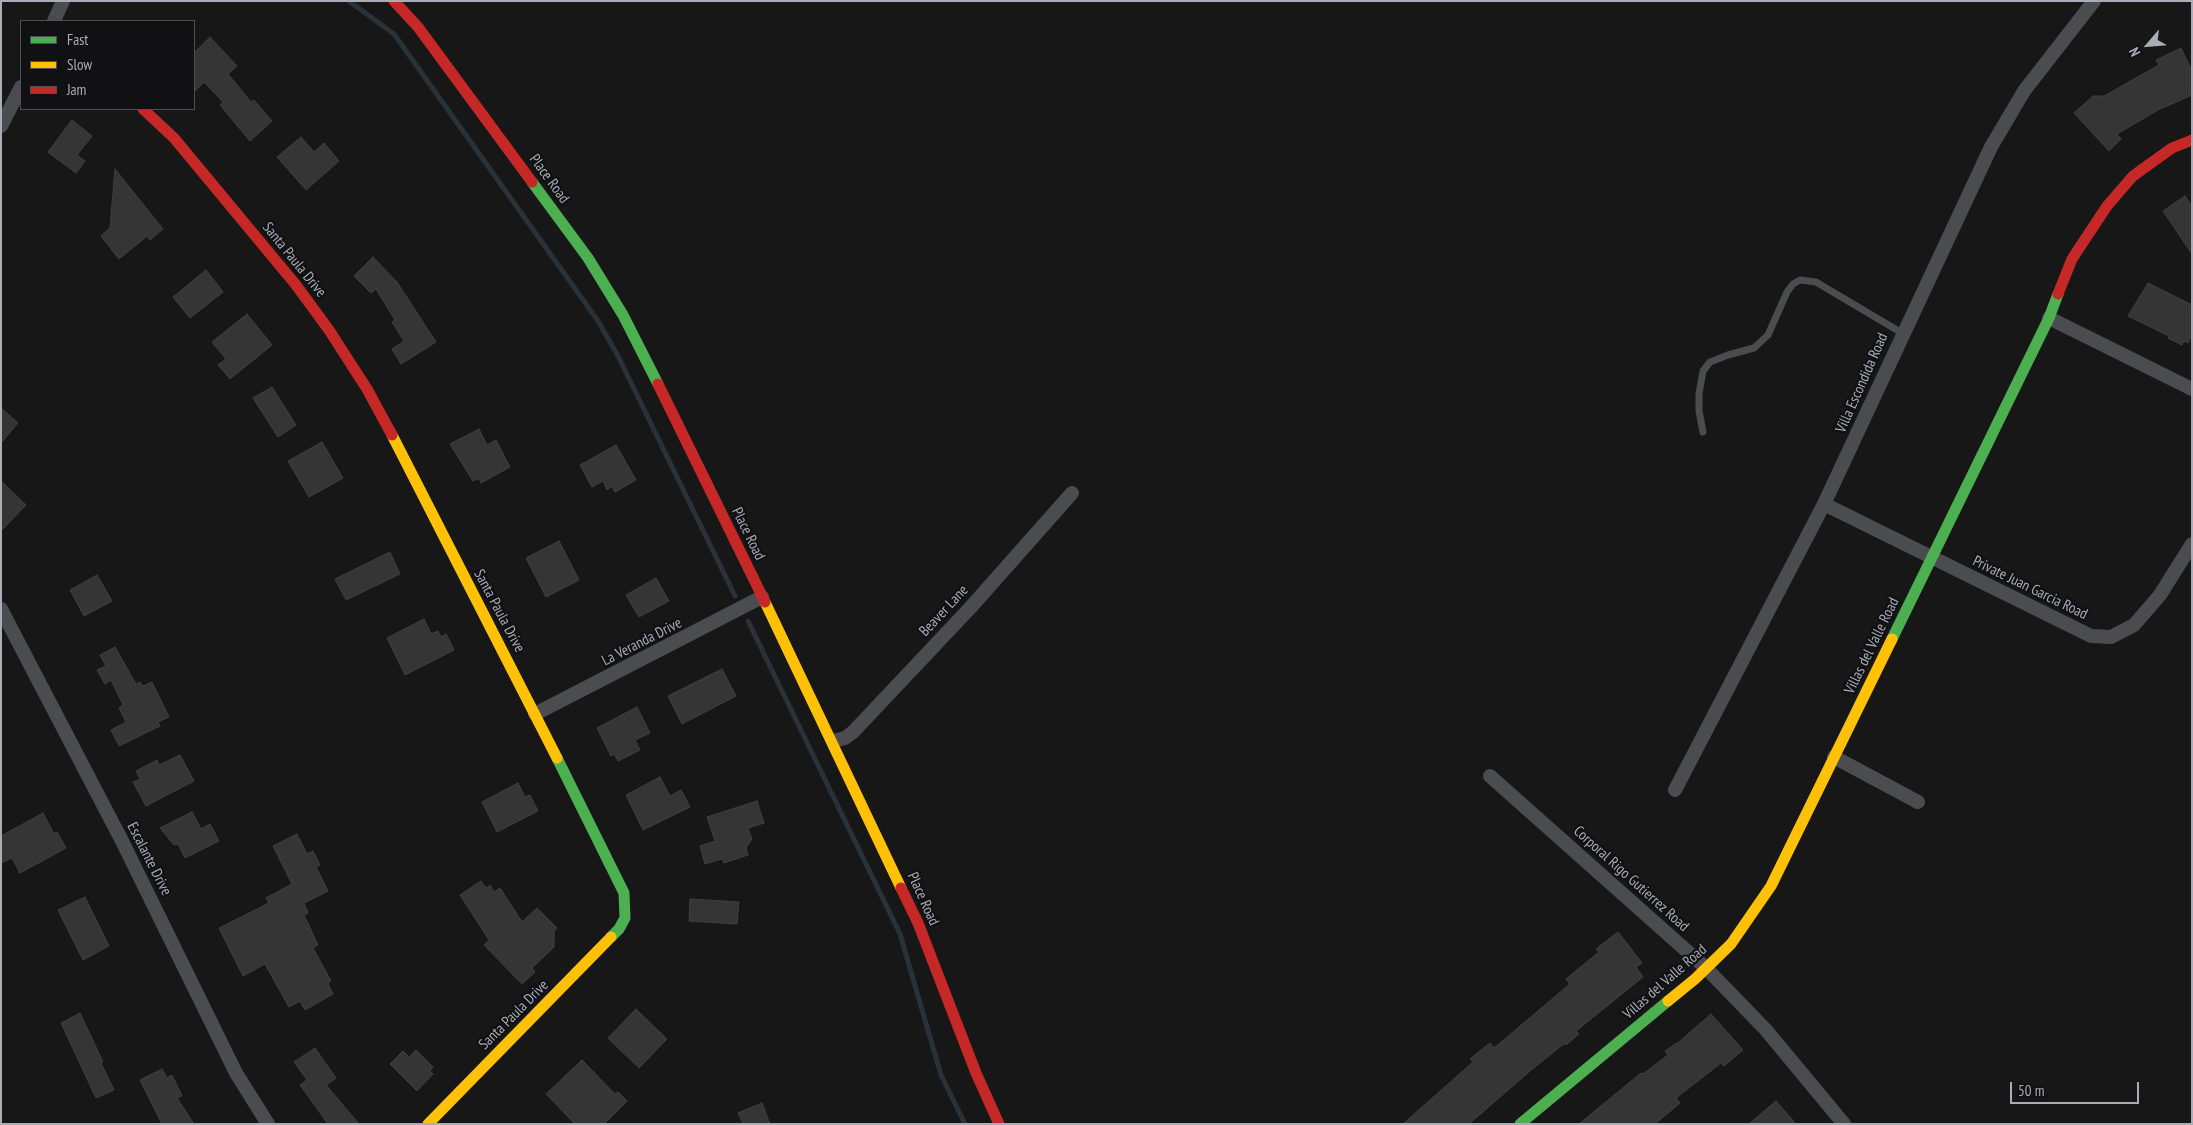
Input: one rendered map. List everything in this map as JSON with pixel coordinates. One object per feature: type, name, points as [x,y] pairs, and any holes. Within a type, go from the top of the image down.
[{"type":"street","points":[[54,20],[63,1]]},
{"type":"street","name":"Place Road","points":[[394,1],[418,28],[588,258],[627,323],[678,422],[833,741],[918,923],[976,1073],[999,1124]]},
{"type":"street","name":"Villa Escondida Road","points":[[1675,790],[1824,504],[1902,333],[1996,139],[2024,91],[2094,1]]},
{"type":"street","points":[[1,126],[20,89]]},
{"type":"street","name":"Santa Paula Drive","points":[[143,110],[174,138],[296,285],[329,330],[388,426],[624,893],[626,905],[625,918],[620,929],[428,1124]]},
{"type":"street","name":"Villas del Valle Road","points":[[1520,1124],[1706,968],[1730,944],[1771,886],[2049,318],[2072,259],[2107,206],[2133,176],[2172,148],[2192,140]]},
{"type":"street","points":[[2049,318],[2192,389]]},
{"type":"street","name":"Beaver Lane","points":[[833,741],[845,738],[853,732],[971,607],[1072,493]]},
{"type":"street","name":"Private Juan Garcia Road","points":[[1824,504],[2091,636],[2111,638],[2134,625],[2160,595],[2192,544]]},
{"type":"street","name":"La Veranda Drive","points":[[535,714],[762,597]]},
{"type":"street","name":"Escalante Drive","points":[[1,609],[126,849],[236,1073],[268,1124]]},
{"type":"street","points":[[1834,757],[1918,802]]},
{"type":"street","name":"Corporal Rigo Gutierrez Road","points":[[1490,776],[1706,968],[1766,1030],[1844,1124]]},
{"type":"lane","points":[[1703,432],[1699,411],[1699,394],[1703,371],[1710,362],[1754,348],[1768,335],[1787,292],[1793,284],[1800,280],[1816,282],[1902,333]]},
{"type":"building","points":[[210,37],[237,66],[228,74],[251,102],[254,100],[272,121],[250,141],[220,105],[223,102],[204,82],[195,91],[195,52]]},
{"type":"building","points":[[2181,48],[2192,71],[2192,95],[2158,110],[2117,134],[2121,139],[2109,151],[2074,113],[2093,96],[2104,96],[2159,65],[2156,60]]},
{"type":"building","points":[[72,120],[92,136],[77,155],[85,161],[76,173],[48,152]]},
{"type":"building","points":[[301,137],[314,152],[324,143],[339,161],[306,190],[277,157]]},
{"type":"building","points":[[115,169],[163,229],[150,240],[147,236],[119,259],[101,236],[110,228]]},
{"type":"building","points":[[2185,196],[2192,206],[2192,254],[2163,211]]},
{"type":"building","points":[[373,257],[397,282],[436,342],[401,364],[392,349],[404,341],[392,322],[395,320],[376,289],[371,293],[354,276]]},
{"type":"building","points":[[206,270],[223,292],[190,318],[173,297]]},
{"type":"building","points":[[2148,283],[2192,305],[2192,335],[2188,343],[2184,341],[2182,345],[2168,338],[2169,336],[2128,316]]},
{"type":"building","points":[[247,314],[272,345],[230,379],[218,365],[226,359],[212,342]]},
{"type":"building","points":[[272,387],[296,425],[278,437],[253,398]]},
{"type":"building","points":[[1,408],[18,423],[1,443]]},
{"type":"building","points":[[479,429],[487,445],[496,440],[510,467],[481,483],[479,478],[473,481],[450,444]]},
{"type":"building","points":[[322,442],[343,478],[309,497],[288,461]]},
{"type":"building","points":[[616,445],[636,480],[615,492],[612,486],[607,490],[603,481],[592,487],[580,465]]},
{"type":"building","points":[[1,481],[26,505],[1,531]]},
{"type":"building","points":[[559,541],[579,580],[546,597],[526,558]]},
{"type":"building","points":[[390,552],[400,574],[346,600],[335,579]]},
{"type":"building","points":[[97,575],[112,601],[84,616],[70,590]]},
{"type":"building","points":[[656,578],[669,601],[639,617],[626,595]]},
{"type":"building","points":[[424,619],[431,634],[438,631],[441,637],[446,634],[454,650],[405,675],[387,638]]},
{"type":"building","points":[[115,647],[136,684],[140,682],[143,686],[152,682],[169,717],[158,722],[160,726],[119,746],[111,730],[126,722],[119,708],[123,705],[111,680],[105,684],[97,670],[106,666],[100,655]]},
{"type":"building","points":[[722,669],[736,696],[682,724],[668,696]]},
{"type":"building","points":[[637,707],[650,733],[635,740],[640,750],[618,761],[614,754],[611,756],[597,728]]},
{"type":"building","points":[[180,755],[194,781],[146,806],[133,782],[140,779],[136,771],[157,760],[159,765]]},
{"type":"building","points":[[660,777],[670,796],[681,790],[690,807],[643,830],[626,795]]},
{"type":"building","points":[[518,783],[525,797],[530,795],[538,811],[497,832],[482,802]]},
{"type":"building","points":[[757,801],[764,823],[748,828],[752,839],[746,848],[748,855],[724,863],[722,859],[705,864],[700,846],[715,841],[707,817]]},
{"type":"building","points":[[192,812],[201,829],[210,824],[219,841],[185,858],[178,844],[174,845],[160,828]]},
{"type":"building","points":[[43,813],[54,834],[57,832],[66,848],[20,873],[12,858],[1,863],[1,836]]},
{"type":"building","points":[[297,834],[307,854],[313,851],[320,865],[316,867],[328,891],[304,903],[308,913],[304,915],[318,945],[313,948],[331,981],[328,984],[333,994],[305,1010],[300,1001],[289,1007],[265,964],[243,976],[219,928],[269,903],[266,898],[292,884],[273,846]]},
{"type":"building","points":[[481,881],[486,888],[490,885],[494,892],[500,888],[522,922],[537,908],[557,928],[554,931],[554,947],[532,968],[535,972],[522,984],[484,945],[489,940],[460,895]]},
{"type":"building","points":[[85,897],[109,946],[83,960],[58,910]]},
{"type":"building","points":[[690,899],[739,902],[737,924],[689,921]]},
{"type":"building","points":[[1618,932],[1642,963],[1636,967],[1643,977],[1576,1031],[1579,1034],[1566,1045],[1565,1043],[1530,1071],[1469,1124],[1403,1124],[1473,1062],[1470,1059],[1490,1043],[1494,1048],[1570,984],[1566,979],[1599,952],[1596,949]]},
{"type":"building","points":[[636,1009],[667,1039],[639,1068],[608,1038]]},
{"type":"building","points":[[80,1013],[114,1090],[96,1098],[61,1023]]},
{"type":"building","points":[[1711,1014],[1743,1050],[1724,1066],[1721,1063],[1676,1098],[1680,1103],[1655,1124],[1579,1124],[1641,1073],[1643,1074],[1668,1055],[1665,1051],[1680,1041]]},
{"type":"building","points":[[315,1048],[336,1078],[326,1085],[359,1124],[328,1124],[300,1085],[307,1080],[294,1062]]},
{"type":"building","points":[[416,1050],[433,1067],[430,1071],[433,1074],[417,1091],[390,1064],[403,1051],[409,1057]]},
{"type":"building","points":[[582,1060],[615,1094],[618,1092],[627,1101],[604,1124],[575,1124],[546,1094]]},
{"type":"building","points":[[162,1069],[167,1078],[172,1075],[182,1096],[177,1098],[194,1124],[162,1124],[140,1080]]},
{"type":"building","points":[[1776,1101],[1796,1124],[1749,1124]]},
{"type":"building","points":[[762,1103],[770,1124],[743,1124],[738,1113]]},
{"type":"waterway","points":[[349,1],[394,34],[598,321],[618,356],[735,596]]},
{"type":"waterway","points":[[748,621],[900,934],[941,1075],[965,1124]]},
{"type":"traffic: fast","points":[[532,182],[588,258],[623,315],[658,384]]},
{"type":"traffic: fast","points":[[1892,639],[2049,318],[2058,294]]},
{"type":"traffic: fast","points":[[557,758],[624,893],[625,918],[619,929],[611,937]]},
{"type":"traffic: fast","points":[[1520,1124],[1668,1001]]},
{"type":"traffic: slow","points":[[392,435],[557,758]]},
{"type":"traffic: slow","points":[[765,602],[901,888]]},
{"type":"traffic: slow","points":[[1668,1001],[1695,979],[1731,944],[1771,886],[1892,639]]},
{"type":"traffic: slow","points":[[428,1124],[611,937]]},
{"type":"traffic: jam","points":[[394,1],[418,27],[532,182]]},
{"type":"traffic: jam","points":[[144,110],[174,138],[296,285],[329,330],[367,389],[392,435]]},
{"type":"traffic: jam","points":[[2058,294],[2072,259],[2107,206],[2133,176],[2172,148],[2192,140]]},
{"type":"traffic: jam","points":[[658,384],[765,602]]},
{"type":"traffic: jam","points":[[901,888],[918,923],[976,1073],[999,1124]]}]
